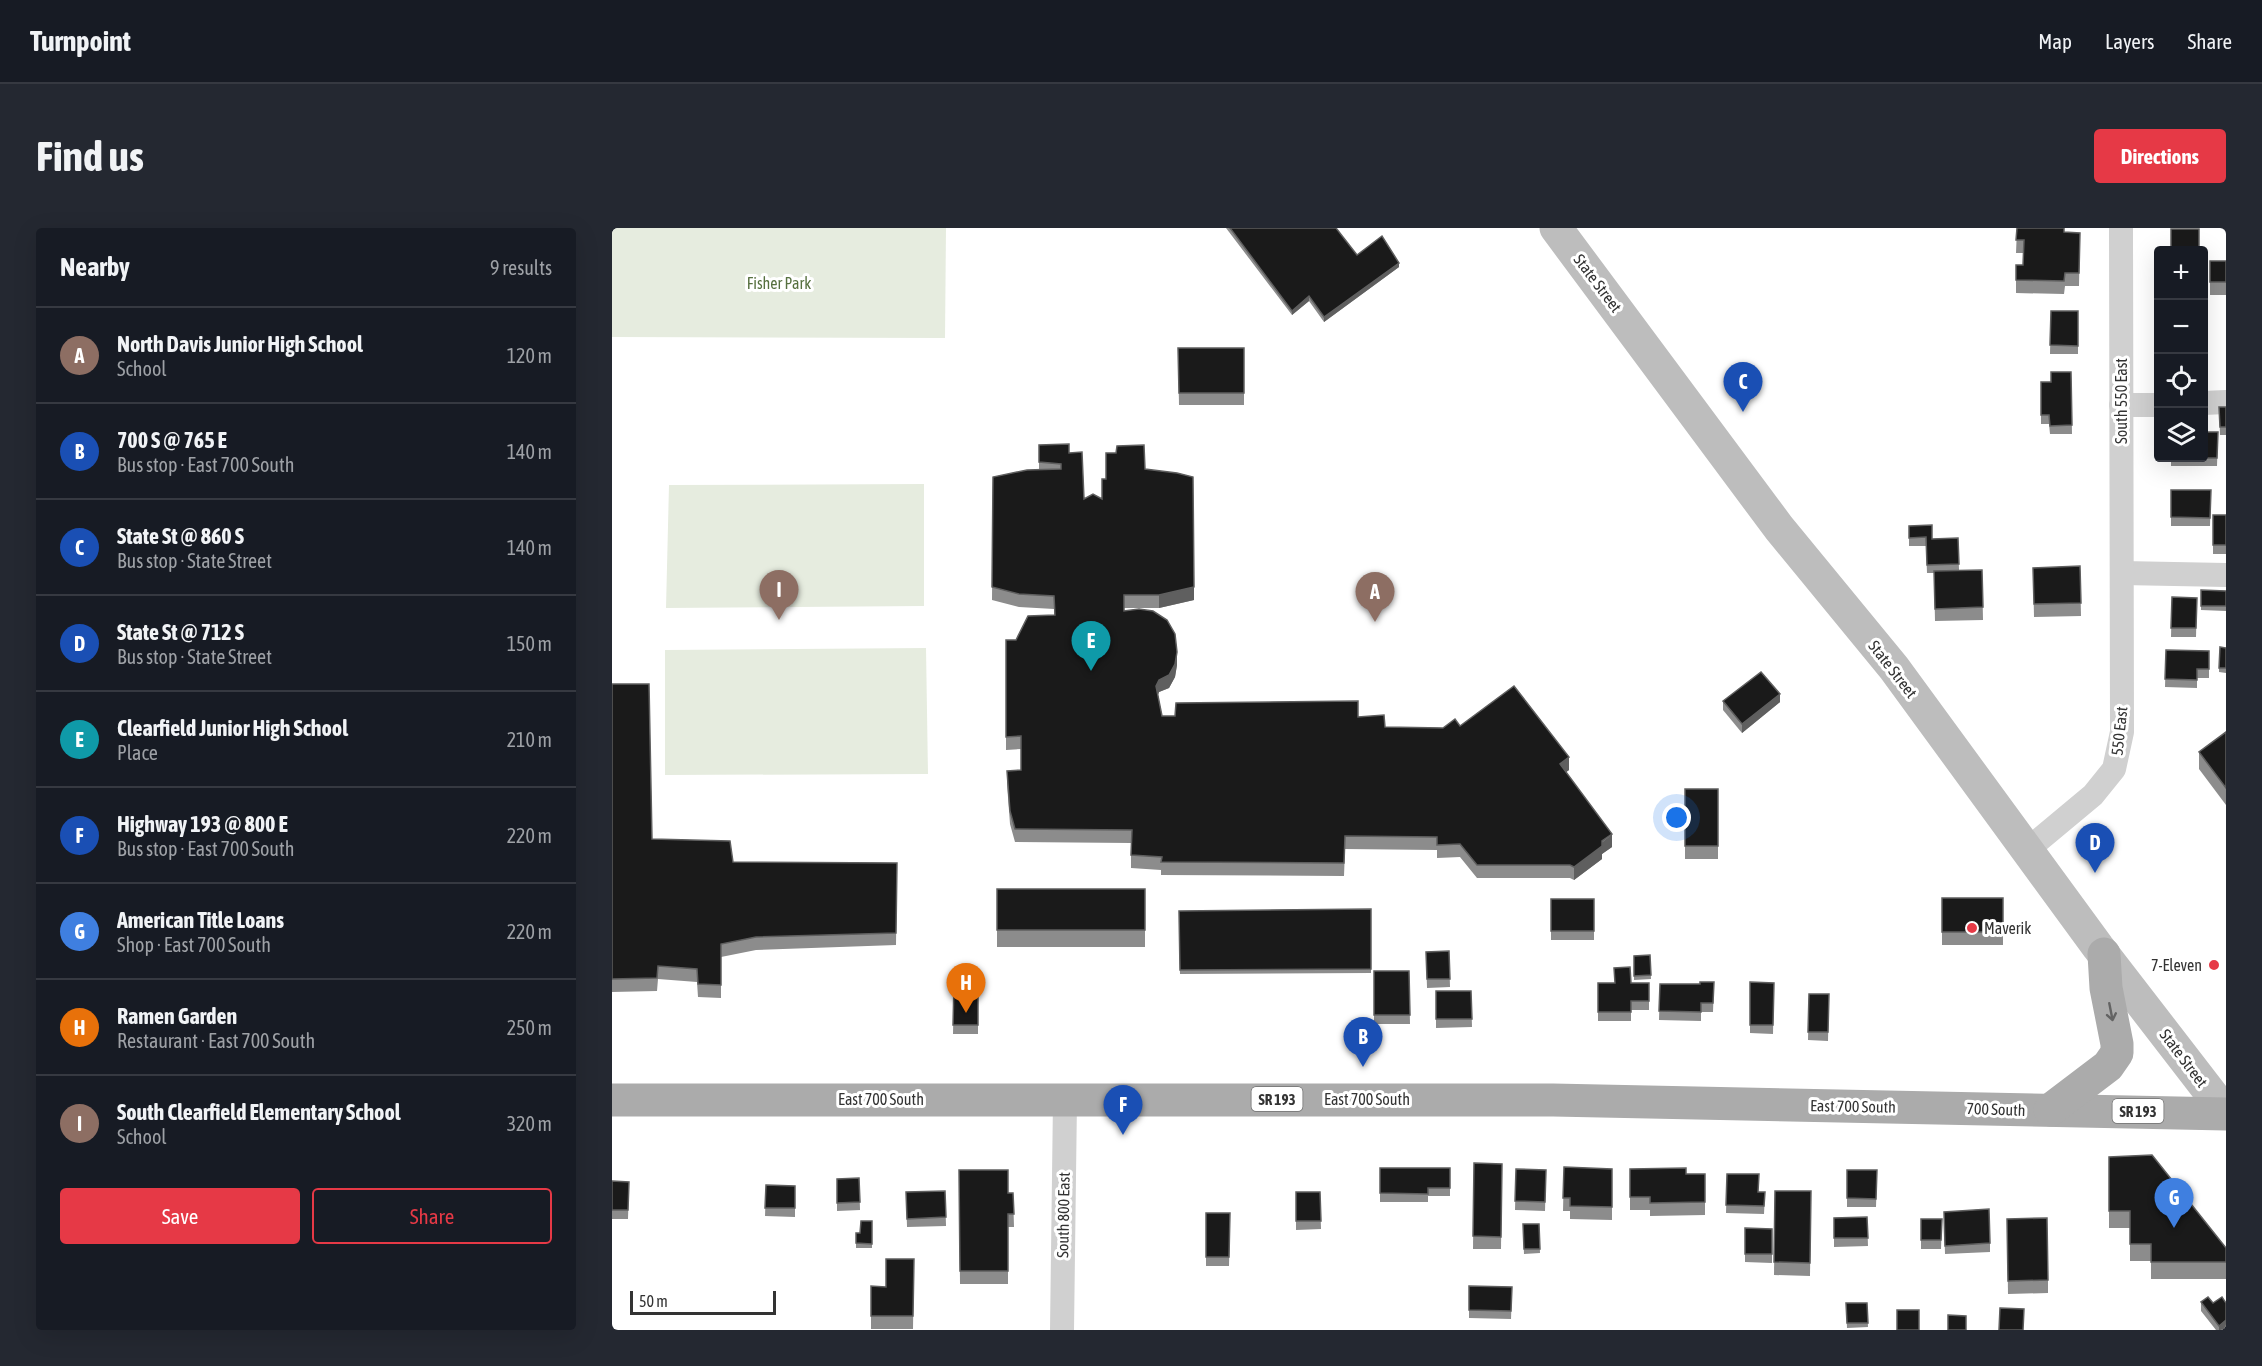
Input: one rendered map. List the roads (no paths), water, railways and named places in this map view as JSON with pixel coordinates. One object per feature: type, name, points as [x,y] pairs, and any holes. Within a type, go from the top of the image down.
[{"type":"main road","name":"State Street","points":[[1556,228],[1779,528],[1894,668],[2104,954],[2226,1113]]},
{"type":"main road","points":[[2050,1110],[2108,1066],[2117,1053],[2106,988],[2104,954]]},
{"type":"main road","name":"East 700 South","points":[[612,1100],[1554,1100],[1942,1107]]},
{"type":"main road","name":"700 South","points":[[1942,1107],[2050,1110]]},
{"type":"main road","name":"SR 193","points":[[2050,1110],[2226,1113]]},
{"type":"street","name":"South 550 East","points":[[2121,228],[2122,573]]},
{"type":"street","points":[[2208,403],[2226,402]]},
{"type":"street","points":[[2121,405],[2154,405]]},
{"type":"street","name":"550 East","points":[[2027,850],[2094,795],[2115,769],[2122,732],[2122,573]]},
{"type":"street","points":[[2122,573],[2226,575]]},
{"type":"street","name":"South 800 East","points":[[1062,1330],[1065,1100]]},
{"type":"place","name":"State St @ 860 S","points":[[1743,412]]},
{"type":"place","name":"South Clearfield Elementary School","points":[[779,620]]},
{"type":"place","name":"North Davis Junior High School","points":[[1375,622]]},
{"type":"place","name":"Clearfield Junior High School","points":[[1091,671]]},
{"type":"place","name":"State St @ 712 S","points":[[2095,873]]},
{"type":"place","name":"Maverik","points":[[1972,928]]},
{"type":"place","name":"7-Eleven","points":[[2214,965]]},
{"type":"place","name":"Ramen Garden","points":[[966,1013]]},
{"type":"place","name":"700 S @ 765 E","points":[[1363,1067]]},
{"type":"place","name":"Highway 193 @ 800 E","points":[[1123,1135]]},
{"type":"place","name":"American Title Loans","points":[[2174,1228]]},
{"type":"park label","name":"Fisher Park","points":[[779,283]]}]
